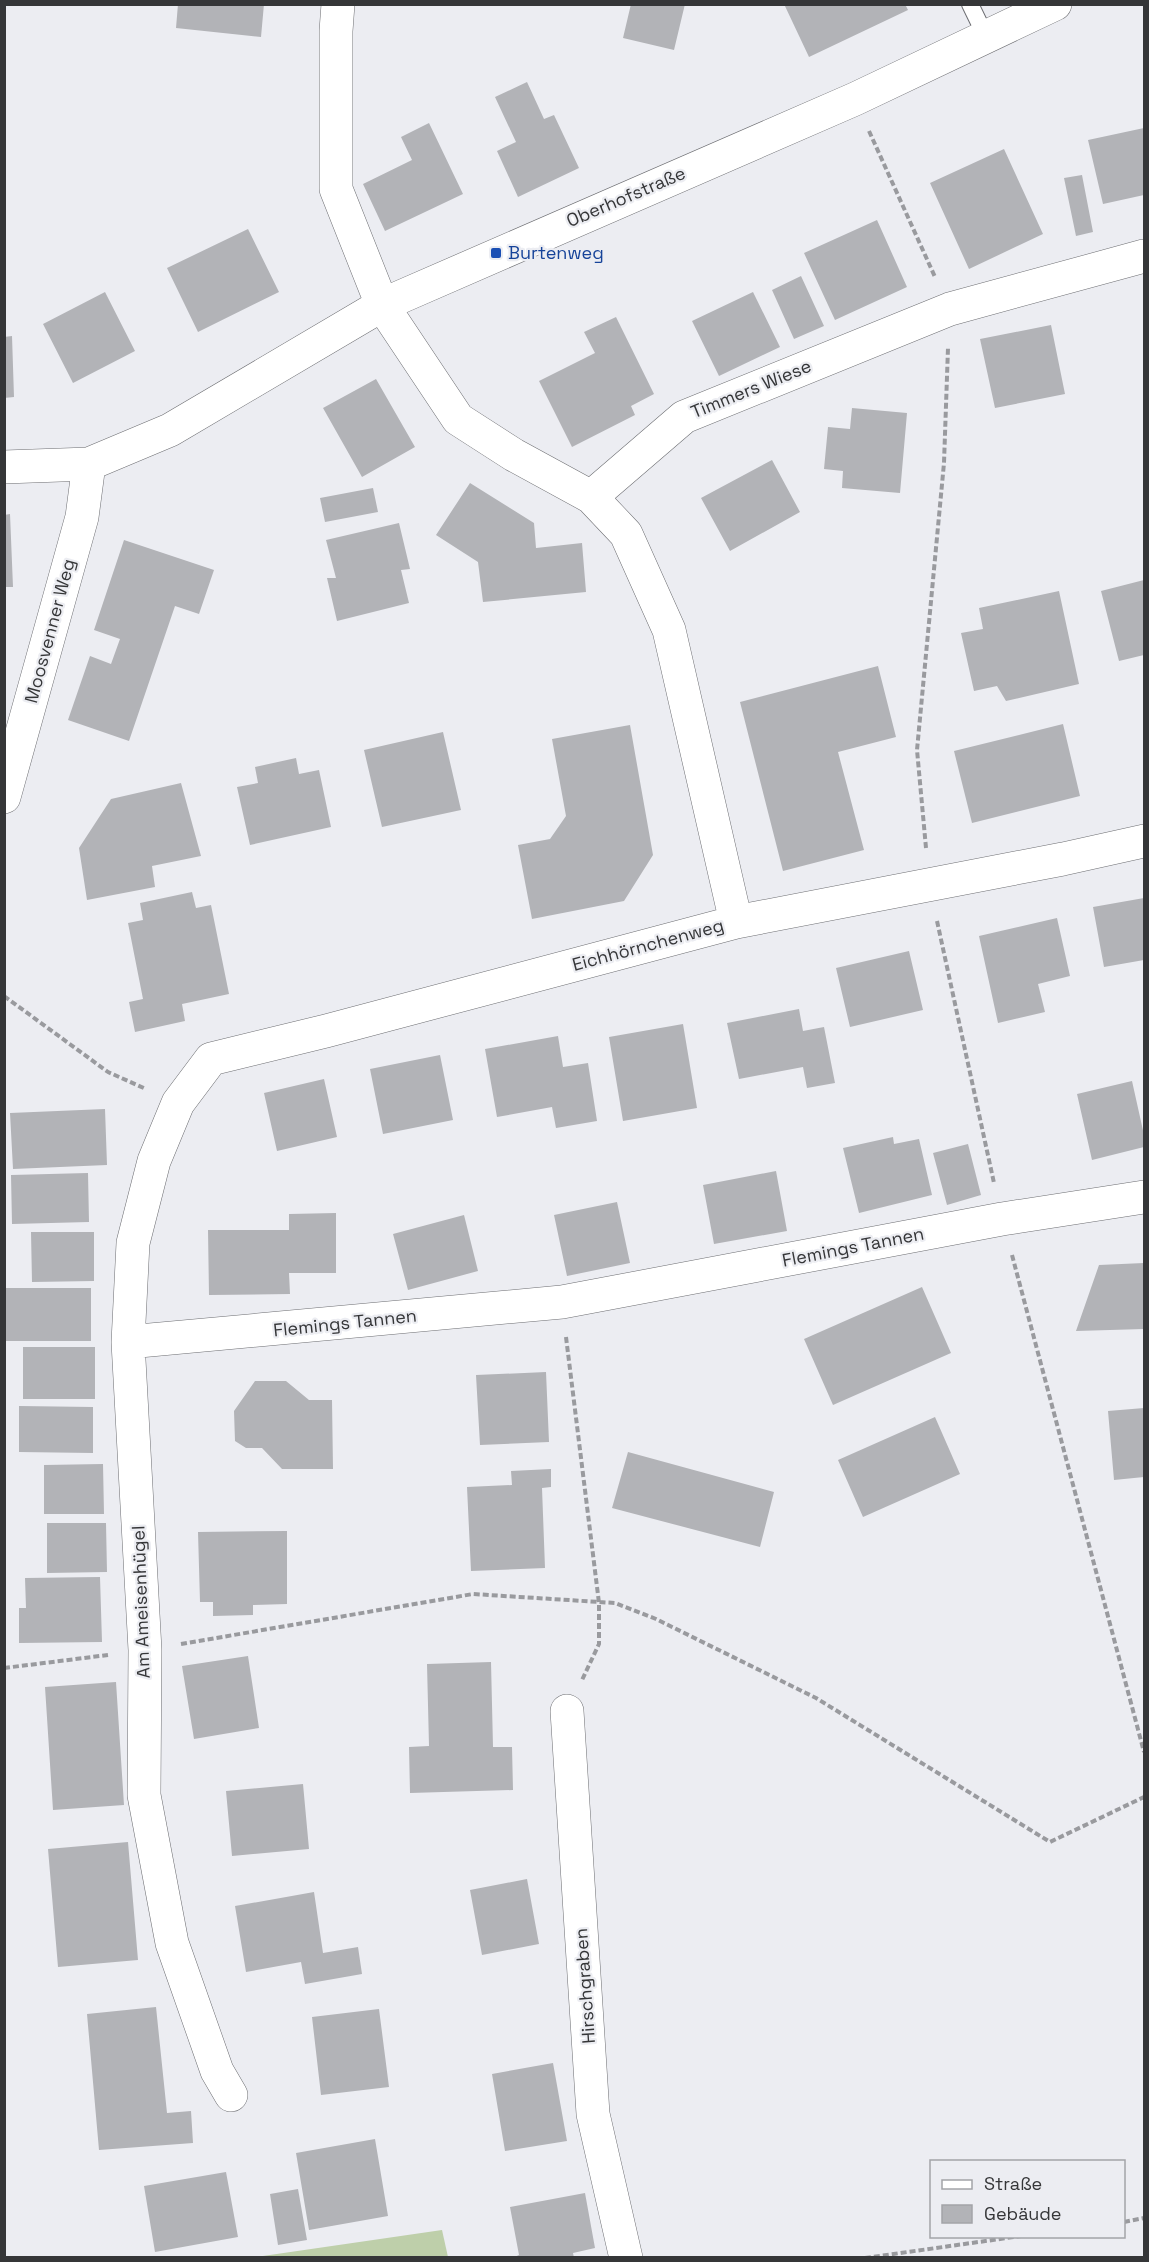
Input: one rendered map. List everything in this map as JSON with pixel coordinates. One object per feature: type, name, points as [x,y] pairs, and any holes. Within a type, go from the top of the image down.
[{"type":"street","points":[[339,4],[336,31],[336,189],[382,305],[458,419],[514,455],[591,497],[626,534],[669,630],[736,922]]},
{"type":"street","name":"Oberhofstraße","points":[[4,467],[89,464],[170,430],[382,305],[855,99],[1055,4]]},
{"type":"street","name":"Timmers Wiese","points":[[591,497],[684,417],[950,309],[1144,256]]},
{"type":"street","name":"Moosvenner Weg","points":[[4,797],[82,517],[89,464]]},
{"type":"street","name":"Eichhörnchenweg","points":[[178,1103],[211,1059],[326,1031],[736,922],[1144,841]]},
{"type":"street","name":"Am Ameisenhügel","points":[[178,1103],[154,1161],[133,1243],[128,1342],[145,1650],[144,1795],[172,1943],[217,2071],[231,2095]]},
{"type":"street","name":"Flemings Tannen","points":[[128,1342],[562,1302],[1002,1219],[1144,1197]]},
{"type":"street","name":"Hirschgraben","points":[[567,1711],[593,2114],[626,2258]]},
{"type":"lane","points":[[970,4],[986,37]]},
{"type":"path","points":[[855,99],[950,309],[944,463],[917,750],[929,885],[1002,1219],[1144,1752]]},
{"type":"path","points":[[4,996],[108,1072],[178,1103]]},
{"type":"path","points":[[562,1302],[599,1603],[599,1644],[567,1711]]},
{"type":"path","points":[[4,1668],[145,1650],[473,1594],[615,1603],[656,1619],[816,1698],[1050,1842],[1144,1797]]},
{"type":"path","points":[[1125,2222],[1144,2218]]},
{"type":"path","points":[[865,2258],[1007,2238]]},
{"type":"green space","points":[[442,2230],[448,2257],[256,2257]]},
{"type":"building","points":[[178,4],[264,4],[261,37],[176,28]]},
{"type":"building","points":[[631,4],[685,4],[674,50],[623,38]]},
{"type":"building","points":[[784,4],[905,4],[908,10],[809,57]]},
{"type":"building","points":[[527,82],[544,119],[554,115],[579,168],[518,197],[497,151],[516,142],[495,97]]},
{"type":"building","points":[[429,123],[463,194],[385,231],[363,184],[412,160],[401,137]]},
{"type":"building","points":[[1144,128],[1144,195],[1103,204],[1088,140]]},
{"type":"building","points":[[1004,149],[1043,234],[969,269],[930,183]]},
{"type":"building","points":[[1082,175],[1093,232],[1076,236],[1064,178]]},
{"type":"building","points":[[877,220],[907,287],[835,320],[804,253]]},
{"type":"building","points":[[248,229],[279,292],[198,332],[167,268]]},
{"type":"building","points":[[801,276],[824,326],[794,339],[772,290]]},
{"type":"building","points":[[105,292],[135,351],[73,383],[43,324]]},
{"type":"building","points":[[753,292],[780,347],[719,376],[692,321]]},
{"type":"building","points":[[616,317],[654,394],[631,406],[635,415],[572,447],[539,381],[595,353],[584,332]]},
{"type":"building","points":[[1051,325],[1065,394],[995,408],[980,339]]},
{"type":"building","points":[[12,336],[14,397],[4,398],[4,337]]},
{"type":"building","points":[[376,379],[415,447],[362,477],[323,408]]},
{"type":"building","points":[[852,408],[907,413],[900,493],[842,488],[843,471],[824,469],[828,427],[850,429]]},
{"type":"building","points":[[772,460],[800,512],[730,551],[701,498]]},
{"type":"building","points":[[470,483],[534,523],[536,548],[582,543],[586,592],[483,602],[478,562],[436,535]]},
{"type":"building","points":[[373,488],[378,512],[325,522],[320,498]]},
{"type":"building","points":[[10,514],[13,587],[4,587],[4,515]]},
{"type":"building","points":[[399,523],[410,569],[401,570],[409,603],[337,621],[327,578],[336,578],[326,540]]},
{"type":"building","points":[[124,540],[214,570],[199,614],[175,606],[129,741],[68,720],[90,656],[111,664],[120,639],[94,630]]},
{"type":"building","points":[[1144,580],[1144,655],[1119,661],[1101,591]]},
{"type":"building","points":[[1059,591],[1079,684],[1006,701],[997,686],[974,691],[961,633],[983,629],[979,608]]},
{"type":"building","points":[[878,666],[896,737],[838,752],[864,850],[783,871],[740,702]]},
{"type":"building","points":[[1063,724],[1080,796],[972,823],[954,751]]},
{"type":"building","points":[[630,725],[653,855],[624,901],[532,919],[518,845],[550,839],[566,816],[552,739]]},
{"type":"building","points":[[443,732],[461,810],[382,827],[364,750]]},
{"type":"building","points":[[296,758],[299,774],[319,770],[331,827],[250,845],[237,787],[258,783],[255,767]]},
{"type":"building","points":[[181,783],[201,856],[152,866],[155,887],[87,900],[79,848],[111,799]]},
{"type":"building","points":[[192,892],[196,908],[211,905],[229,994],[182,1004],[185,1021],[135,1032],[129,1002],[143,999],[128,923],[143,920],[140,903]]},
{"type":"building","points":[[1144,898],[1144,960],[1104,967],[1093,907]]},
{"type":"building","points":[[1057,918],[1070,976],[1038,984],[1045,1012],[998,1023],[979,936]]},
{"type":"building","points":[[909,951],[923,1010],[850,1027],[836,968]]},
{"type":"building","points":[[799,1009],[803,1031],[824,1027],[835,1083],[807,1088],[803,1067],[739,1079],[727,1023]]},
{"type":"building","points":[[683,1024],[697,1108],[623,1121],[609,1037]]},
{"type":"building","points":[[558,1036],[563,1067],[588,1063],[597,1121],[556,1128],[552,1107],[497,1117],[485,1049]]},
{"type":"building","points":[[440,1055],[453,1120],[383,1134],[370,1069]]},
{"type":"building","points":[[324,1079],[337,1137],[277,1151],[264,1093]]},
{"type":"building","points":[[1132,1081],[1144,1135],[1144,1147],[1092,1160],[1077,1094]]},
{"type":"building","points":[[105,1109],[107,1165],[13,1169],[10,1113]]},
{"type":"building","points":[[893,1137],[894,1144],[919,1139],[932,1195],[859,1213],[843,1148]]},
{"type":"building","points":[[968,1144],[981,1195],[947,1205],[933,1153]]},
{"type":"building","points":[[776,1171],[787,1231],[714,1244],[703,1185]]},
{"type":"building","points":[[88,1173],[89,1222],[12,1224],[11,1175]]},
{"type":"building","points":[[617,1202],[630,1263],[567,1276],[554,1215]]},
{"type":"building","points":[[336,1213],[336,1273],[289,1273],[290,1294],[209,1295],[208,1230],[289,1230],[289,1214]]},
{"type":"building","points":[[464,1215],[478,1271],[408,1290],[393,1234]]},
{"type":"building","points":[[31,1232],[94,1232],[94,1281],[32,1282]]},
{"type":"building","points":[[1144,1263],[1144,1329],[1076,1331],[1099,1265]]},
{"type":"building","points":[[922,1287],[951,1353],[833,1405],[804,1339]]},
{"type":"building","points":[[4,1288],[91,1288],[91,1341],[4,1341]]},
{"type":"building","points":[[23,1347],[95,1347],[95,1399],[23,1399]]},
{"type":"building","points":[[546,1372],[549,1442],[480,1445],[476,1375]]},
{"type":"building","points":[[255,1381],[286,1381],[309,1400],[332,1400],[333,1469],[282,1469],[262,1448],[246,1448],[235,1441],[234,1411]]},
{"type":"building","points":[[19,1406],[93,1407],[93,1453],[19,1452]]},
{"type":"building","points":[[1144,1408],[1144,1477],[1114,1480],[1108,1411]]},
{"type":"building","points":[[935,1417],[960,1474],[863,1517],[838,1460]]},
{"type":"building","points":[[628,1452],[774,1492],[760,1547],[612,1508]]},
{"type":"building","points":[[103,1464],[104,1514],[44,1514],[44,1465]]},
{"type":"building","points":[[551,1469],[551,1487],[542,1488],[545,1568],[471,1571],[467,1487],[512,1485],[511,1471]]},
{"type":"building","points":[[47,1523],[106,1523],[107,1572],[47,1573]]},
{"type":"building","points":[[287,1531],[287,1604],[253,1605],[253,1615],[213,1616],[213,1602],[200,1602],[198,1532]]},
{"type":"building","points":[[100,1577],[102,1642],[19,1643],[19,1608],[26,1608],[25,1578]]},
{"type":"building","points":[[248,1656],[259,1728],[194,1739],[182,1666]]},
{"type":"building","points":[[491,1662],[493,1747],[512,1747],[513,1790],[410,1793],[409,1747],[429,1746],[427,1664]]},
{"type":"building","points":[[116,1682],[124,1805],[53,1810],[45,1687]]},
{"type":"building","points":[[303,1784],[309,1849],[232,1856],[226,1791]]},
{"type":"building","points":[[128,1842],[138,1960],[58,1967],[48,1849]]},
{"type":"building","points":[[527,1879],[539,1944],[482,1955],[470,1890]]},
{"type":"building","points":[[314,1892],[323,1953],[358,1947],[362,1974],[305,1984],[301,1962],[246,1972],[235,1906]]},
{"type":"building","points":[[156,2007],[167,2113],[191,2111],[193,2143],[99,2150],[87,2014]]},
{"type":"building","points":[[379,2009],[389,2087],[321,2095],[312,2017]]},
{"type":"building","points":[[553,2063],[567,2141],[505,2151],[492,2074]]},
{"type":"building","points":[[375,2139],[388,2216],[309,2230],[296,2153]]},
{"type":"building","points":[[226,2172],[238,2237],[155,2252],[144,2186]]},
{"type":"building","points":[[298,2189],[307,2240],[278,2245],[270,2194]]},
{"type":"building","points":[[585,2193],[595,2248],[573,2253],[574,2258],[512,2258],[519,2255],[510,2207]]},
{"type":"place","name":"Burtenweg","points":[[496,253]]}]
